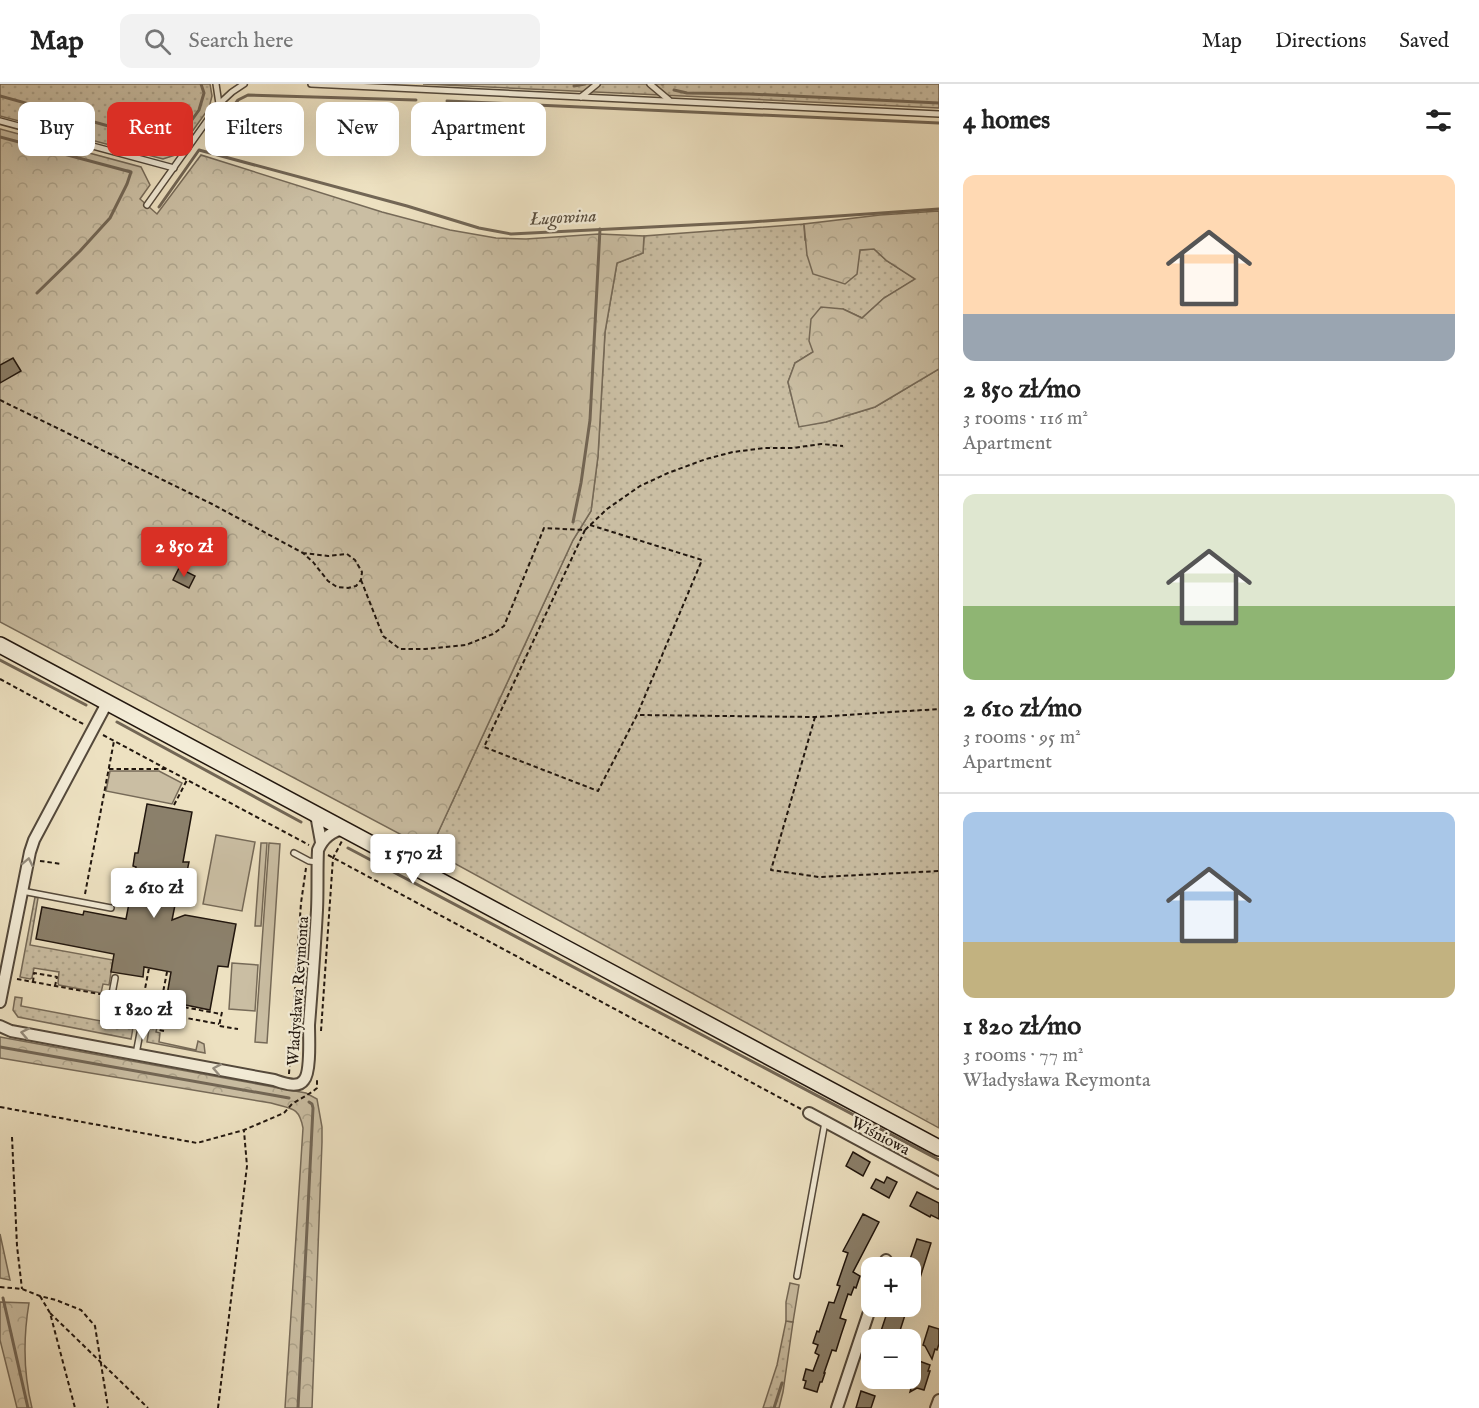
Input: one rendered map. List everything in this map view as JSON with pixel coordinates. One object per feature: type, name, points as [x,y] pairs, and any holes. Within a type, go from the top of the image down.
[{"type":"street","points":[[0,645],[939,1148]]},
{"type":"street","points":[[0,1002],[34,840],[107,703]]},
{"type":"street","name":"Władysława Reymonta","points":[[0,1026],[11,1031],[286,1084],[296,1085],[304,1081],[308,1072],[321,858],[316,844],[317,820],[314,813]]},
{"type":"street","points":[[316,844],[334,831],[346,830]]},
{"type":"street","name":"Wiśniowa","points":[[809,1113],[939,1183]]},
{"type":"street","points":[[837,1408],[867,1317]]},
{"type":"street","points":[[936,1408],[939,1400]]},
{"type":"lane","points":[[216,84],[219,102]]},
{"type":"lane","points":[[221,102],[244,84]]},
{"type":"lane","points":[[311,84],[429,87],[581,97],[939,114]]},
{"type":"lane","points":[[581,97],[597,84]]},
{"type":"lane","points":[[650,84],[670,101]]},
{"type":"lane","points":[[0,121],[174,168]]},
{"type":"lane","points":[[147,205],[205,124]]},
{"type":"lane","points":[[294,853],[306,860],[321,858]]},
{"type":"lane","points":[[22,891],[111,908]]},
{"type":"lane","points":[[109,1010],[115,978]]},
{"type":"lane","points":[[125,1013],[141,1016],[136,1054]]},
{"type":"lane","points":[[797,1276],[825,1122]]},
{"type":"path","points":[[0,400],[212,504],[303,553],[328,581],[337,587],[348,588],[361,580]]},
{"type":"path","points":[[590,525],[702,560],[637,716],[598,791],[484,747],[585,530],[590,525],[607,509],[640,486],[668,472],[706,459],[733,452],[765,448],[793,448],[821,444],[843,446]]},
{"type":"path","points":[[303,553],[328,556],[347,554],[355,560],[362,572],[361,580],[383,636],[400,649],[425,649],[466,645],[493,634],[504,626],[544,528],[585,530]]},
{"type":"path","points":[[0,679],[307,844],[316,844]]},
{"type":"path","points":[[637,716],[815,717],[939,709]]},
{"type":"path","points":[[815,717],[771,870],[819,877],[939,871]]},
{"type":"path","points":[[85,897],[114,741]]},
{"type":"path","points":[[109,769],[167,769]]},
{"type":"path","points":[[174,805],[187,780]]},
{"type":"path","points":[[321,1030],[333,858],[346,830]]},
{"type":"path","points":[[290,1072],[307,844]]},
{"type":"path","points":[[321,858],[333,858],[809,1113]]},
{"type":"path","points":[[40,861],[62,864]]},
{"type":"path","points":[[149,968],[141,1016],[152,1016],[159,1013],[238,1029]]},
{"type":"path","points":[[164,1030],[159,1030],[159,1013],[167,972]]},
{"type":"path","points":[[33,981],[34,973],[57,977],[55,986]]},
{"type":"path","points":[[17,979],[143,1002]]},
{"type":"path","points":[[161,1003],[222,1013],[219,1024]]},
{"type":"path","points":[[0,1107],[197,1143],[244,1130],[284,1113],[292,1104],[317,1088],[318,1076]]},
{"type":"path","points":[[218,1408],[247,1166],[244,1130]]},
{"type":"path","points":[[12,1137],[17,1246],[22,1289]]},
{"type":"path","points":[[0,1287],[22,1289],[81,1310],[95,1326],[108,1408]]},
{"type":"path","points":[[40,1296],[50,1313],[148,1408]]},
{"type":"path","points":[[50,1313],[75,1408]]},
{"type":"green space","points":[[0,84],[210,84],[212,96],[210,102],[205,102],[205,114],[193,130],[193,102],[107,102],[107,144],[95,141],[95,102],[18,102],[18,121],[0,116]]},
{"type":"green space","points":[[423,84],[939,84],[939,108]]},
{"type":"green space","points":[[0,129],[18,134],[18,156],[95,155],[141,167],[150,185],[140,199],[157,214],[201,155],[382,212],[450,230],[496,238],[526,239],[599,234],[644,236],[643,253],[617,263],[605,332],[598,456],[591,511],[573,540],[430,850],[0,622]]},
{"type":"green space","points":[[152,156],[172,156],[163,159]]},
{"type":"green space","points":[[939,211],[939,369],[875,407],[826,422],[799,427],[788,382],[795,363],[813,352],[809,341],[811,319],[821,307],[843,309],[862,318],[884,298],[915,279],[887,261],[874,249],[860,250],[857,274],[845,284],[813,274],[807,255],[804,224]]},
{"type":"green space","points":[[804,224],[805,240],[856,274],[860,250],[874,249],[887,261],[916,279],[884,298],[862,318],[843,309],[813,352],[795,363],[788,382],[799,426],[826,422],[875,407],[939,369],[939,1128],[430,850],[573,540],[591,511],[598,456],[605,332],[617,263],[643,253],[644,236]]},
{"type":"green space","points":[[110,771],[159,771],[182,783],[172,804],[106,791]]},
{"type":"green space","points":[[216,835],[255,842],[242,911],[203,904]]},
{"type":"green space","points":[[261,843],[267,843],[261,926],[255,926]]},
{"type":"green space","points":[[269,843],[280,844],[267,1043],[255,1042]]},
{"type":"green space","points":[[35,897],[38,898],[30,945],[113,960],[109,985],[103,984],[101,993],[59,985],[59,972],[34,968],[32,978],[20,977]]},
{"type":"green space","points":[[232,963],[258,965],[255,1011],[229,1009]]},
{"type":"green space","points":[[15,997],[22,998],[21,1006],[122,1025],[124,1017],[128,1018],[133,1028],[131,1039],[18,1017],[13,1010]]},
{"type":"green space","points":[[152,1021],[158,1023],[156,1032],[160,1033],[159,1042],[196,1050],[198,1041],[204,1044],[205,1053],[147,1042]]},
{"type":"green space","points":[[0,1037],[306,1093],[317,1099],[322,1142],[312,1408],[285,1408],[303,1128],[296,1112],[271,1103],[0,1058]]},
{"type":"green space","points":[[0,1234],[10,1280],[0,1278]]},
{"type":"green space","points":[[790,1283],[799,1285],[793,1322],[786,1321],[786,1302]]},
{"type":"green space","points":[[0,1302],[29,1303],[25,1356],[32,1408],[17,1408],[0,1340]]},
{"type":"green space","points":[[786,1321],[793,1322],[779,1408],[763,1408],[777,1365]]},
{"type":"building","points":[[13,358],[21,371],[0,383],[0,365]]},
{"type":"building","points":[[179,568],[195,576],[189,588],[173,580]]},
{"type":"building","points":[[147,804],[192,812],[183,862],[189,862],[186,876],[181,875],[172,920],[185,915],[236,924],[228,967],[218,966],[210,1010],[166,1001],[171,972],[144,967],[143,977],[111,972],[114,954],[36,939],[42,907],[83,915],[84,911],[126,919],[136,867],[133,866],[135,853],[138,853]]},
{"type":"building","points":[[853,1152],[870,1162],[863,1176],[846,1166]]},
{"type":"building","points":[[887,1177],[897,1182],[889,1198],[871,1188],[876,1179],[884,1183]]},
{"type":"building","points":[[917,1192],[939,1203],[939,1219],[931,1215],[930,1217],[910,1206]]},
{"type":"building","points":[[863,1214],[879,1222],[853,1272],[860,1276],[856,1288],[854,1287],[851,1295],[848,1294],[840,1318],[846,1320],[836,1351],[832,1350],[817,1392],[804,1388],[806,1381],[803,1380],[806,1369],[813,1371],[819,1355],[815,1353],[818,1345],[813,1343],[829,1302],[834,1303],[840,1286],[837,1285],[848,1253],[843,1251]]},
{"type":"building","points":[[917,1239],[931,1243],[921,1275],[921,1257],[911,1257]]},
{"type":"building","points":[[886,1317],[904,1317],[901,1329],[882,1329]]},
{"type":"building","points":[[929,1326],[939,1329],[939,1344],[932,1359],[923,1345]]},
{"type":"building","points":[[921,1362],[930,1365],[924,1390],[920,1389]]},
{"type":"building","points":[[861,1391],[875,1396],[871,1408],[856,1408]]},
{"type":"waterway","points":[[193,118],[199,110],[204,93],[201,84]]},
{"type":"waterway","points":[[574,86],[585,84]]},
{"type":"waterway","points":[[674,90],[687,93],[939,103]]},
{"type":"waterway","points":[[237,102],[248,95],[416,100]]},
{"type":"waterway","name":"Ługowina","points":[[0,96],[107,126]]},
{"type":"waterway","points":[[447,101],[939,123]]},
{"type":"waterway","points":[[0,137],[131,172],[110,218],[37,293]]},
{"type":"waterway","name":"Ługowina","points":[[159,207],[199,150],[407,206],[479,228],[511,234],[751,222],[939,209]]},
{"type":"waterway","points":[[573,522],[590,420],[600,229]]},
{"type":"waterway","points":[[0,660],[86,705]]},
{"type":"waterway","points":[[117,722],[301,822]]},
{"type":"waterway","points":[[348,848],[939,1160]]},
{"type":"waterway","points":[[0,1047],[289,1098]]},
{"type":"waterway","points":[[298,1408],[313,1108],[309,1102]]},
{"type":"waterway","points":[[3,1298],[28,1408]]},
{"type":"waterway","points":[[774,1408],[782,1383]]}]
